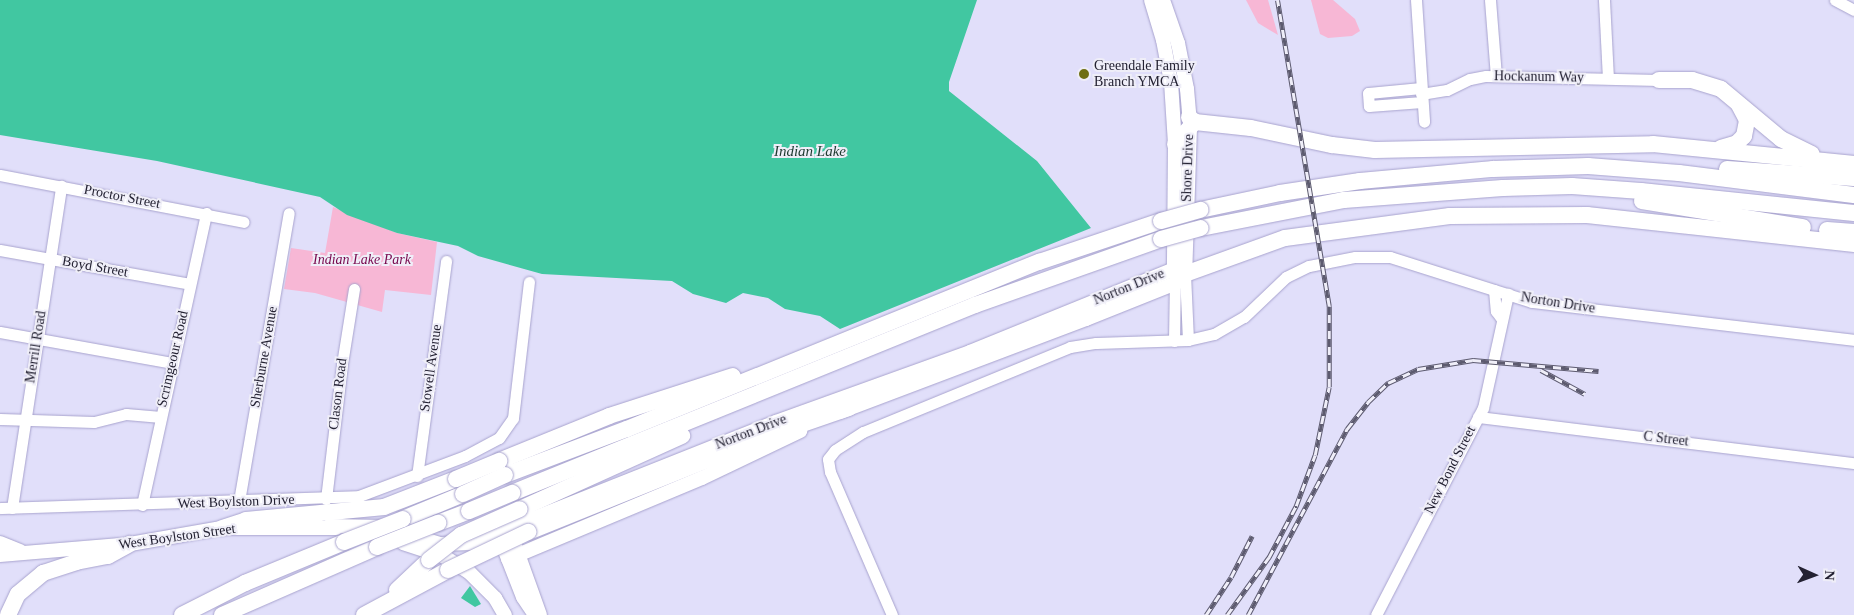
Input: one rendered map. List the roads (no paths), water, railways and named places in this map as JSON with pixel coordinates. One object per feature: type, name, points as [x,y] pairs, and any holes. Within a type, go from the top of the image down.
[{"type":"highway","points":[[1659,80],[1706,83],[1732,96],[1787,143],[1836,162]]},
{"type":"highway","points":[[1717,148],[1737,143],[1746,130],[1745,115],[1732,96]]},
{"type":"highway","points":[[1175,144],[1191,122],[1251,128],[1375,150],[1626,144],[1717,148],[1854,164]]},
{"type":"highway","points":[[182,615],[238,586],[403,518],[459,487],[502,468],[627,430],[1055,256],[1200,210],[1288,192],[1434,174],[1588,166],[1653,170],[1854,195]]},
{"type":"highway","points":[[1653,170],[1679,166],[1854,178]]},
{"type":"highway","points":[[1572,186],[1585,193],[1782,224],[1854,232]]},
{"type":"highway","points":[[222,615],[438,523],[1044,279],[1161,239],[1201,228],[1357,198],[1458,189],[1572,186],[1854,213]]},
{"type":"highway","points":[[1178,275],[1285,238],[1450,216],[1587,215],[1854,244]]},
{"type":"highway","points":[[362,615],[401,587],[429,560],[461,535],[606,472],[812,372]]},
{"type":"highway","points":[[362,615],[448,570],[528,532],[762,438],[849,408]]},
{"type":"highway","points":[[222,528],[246,520],[384,507],[459,487]]},
{"type":"highway","points":[[8,615],[18,594],[43,573],[76,562],[108,556],[130,544]]},
{"type":"main road","name":"Shore Drive","points":[[1151,0],[1168,61],[1175,144],[1178,275]]},
{"type":"main road","name":"Shore Drive","points":[[1163,0],[1182,59],[1191,122],[1178,275]]},
{"type":"main road","name":"Norton Drive","points":[[513,557],[702,478],[849,408],[999,354],[1178,275]]},
{"type":"main road","name":"Norton Drive","points":[[329,526],[369,525],[449,545],[472,542],[776,422],[1178,275]]},
{"type":"main road","name":"West Boylston Street","points":[[0,555],[36,554],[130,544],[222,528],[329,526],[365,532],[443,556],[480,581],[505,615]]},
{"type":"main road","points":[[502,529],[540,615]]},
{"type":"main road","points":[[0,543],[10,549],[36,554]]},
{"type":"main road","points":[[513,557],[523,597],[535,615]]},
{"type":"street","points":[[1416,0],[1424,122]]},
{"type":"street","points":[[1490,0],[1496,76]]},
{"type":"street","points":[[1604,0],[1608,78]]},
{"type":"street","points":[[1835,0],[1854,10]]},
{"type":"street","name":"Hockanum Way","points":[[1421,95],[1446,90],[1475,77],[1659,80]]},
{"type":"street","name":"Proctor Street","points":[[0,174],[244,222]]},
{"type":"street","name":"Merrill Road","points":[[12,508],[61,186]]},
{"type":"street","name":"Scrimgeour Road","points":[[142,504],[206,213]]},
{"type":"street","name":"Sherburne Avenue","points":[[239,501],[289,213]]},
{"type":"street","name":"Boyd Street","points":[[0,250],[190,284]]},
{"type":"street","name":"Norton Drive","points":[[892,615],[830,472],[828,459],[835,450],[863,432],[1070,348],[1096,343],[1188,340],[1214,334],[1237,323],[1281,281],[1298,270],[1355,257],[1377,256],[1408,261],[1494,290],[1556,305],[1854,340]]},
{"type":"street","name":"Stowell Avenue","points":[[417,476],[446,261]]},
{"type":"street","name":"Shore Drive","points":[[1178,275],[1188,340]]},
{"type":"street","name":"Shore Drive","points":[[1174,341],[1178,275]]},
{"type":"street","name":"West Boylston Drive","points":[[0,508],[326,499],[372,494],[477,451],[503,435],[513,418],[529,282]]},
{"type":"street","name":"Clason Road","points":[[326,499],[342,364],[354,289]]},
{"type":"street","name":"New Bond Street","points":[[1494,290],[1496,311],[1501,318]]},
{"type":"street","name":"New Bond Street","points":[[1376,615],[1478,417],[1494,367],[1501,318],[1506,310],[1508,294]]},
{"type":"street","points":[[0,332],[173,363]]},
{"type":"street","points":[[0,419],[94,422],[133,413],[161,416]]},
{"type":"street","name":"C Street","points":[[1478,417],[1854,463]]},
{"type":"street","points":[[477,451],[502,529]]},
{"type":"street","points":[[465,456],[502,529]]},
{"type":"water","name":"Indian Lake","points":[[0,0],[977,0],[949,82],[949,91],[1037,161],[1091,228],[840,329],[820,316],[785,309],[768,298],[743,293],[726,303],[693,294],[672,281],[542,274],[478,256],[458,246],[397,233],[347,215],[320,197],[157,161],[0,135]]},
{"type":"water","points":[[470,586],[481,604],[475,607],[461,598]]},
{"type":"railway","points":[[1227,615],[1269,557],[1296,506],[1315,455],[1329,387],[1329,306],[1277,0]]},
{"type":"railway","points":[[1248,615],[1347,429],[1368,402],[1388,383],[1418,369],[1473,360],[1599,371]]},
{"type":"railway","points":[[1541,370],[1585,394]]},
{"type":"railway","points":[[1206,615],[1231,577],[1252,536]]},
{"type":"place","name":"Greendale Family Branch YMCA","points":[[1084,74]]},
{"type":"park label","name":"Indian Lake Park","points":[[362,260]]}]
